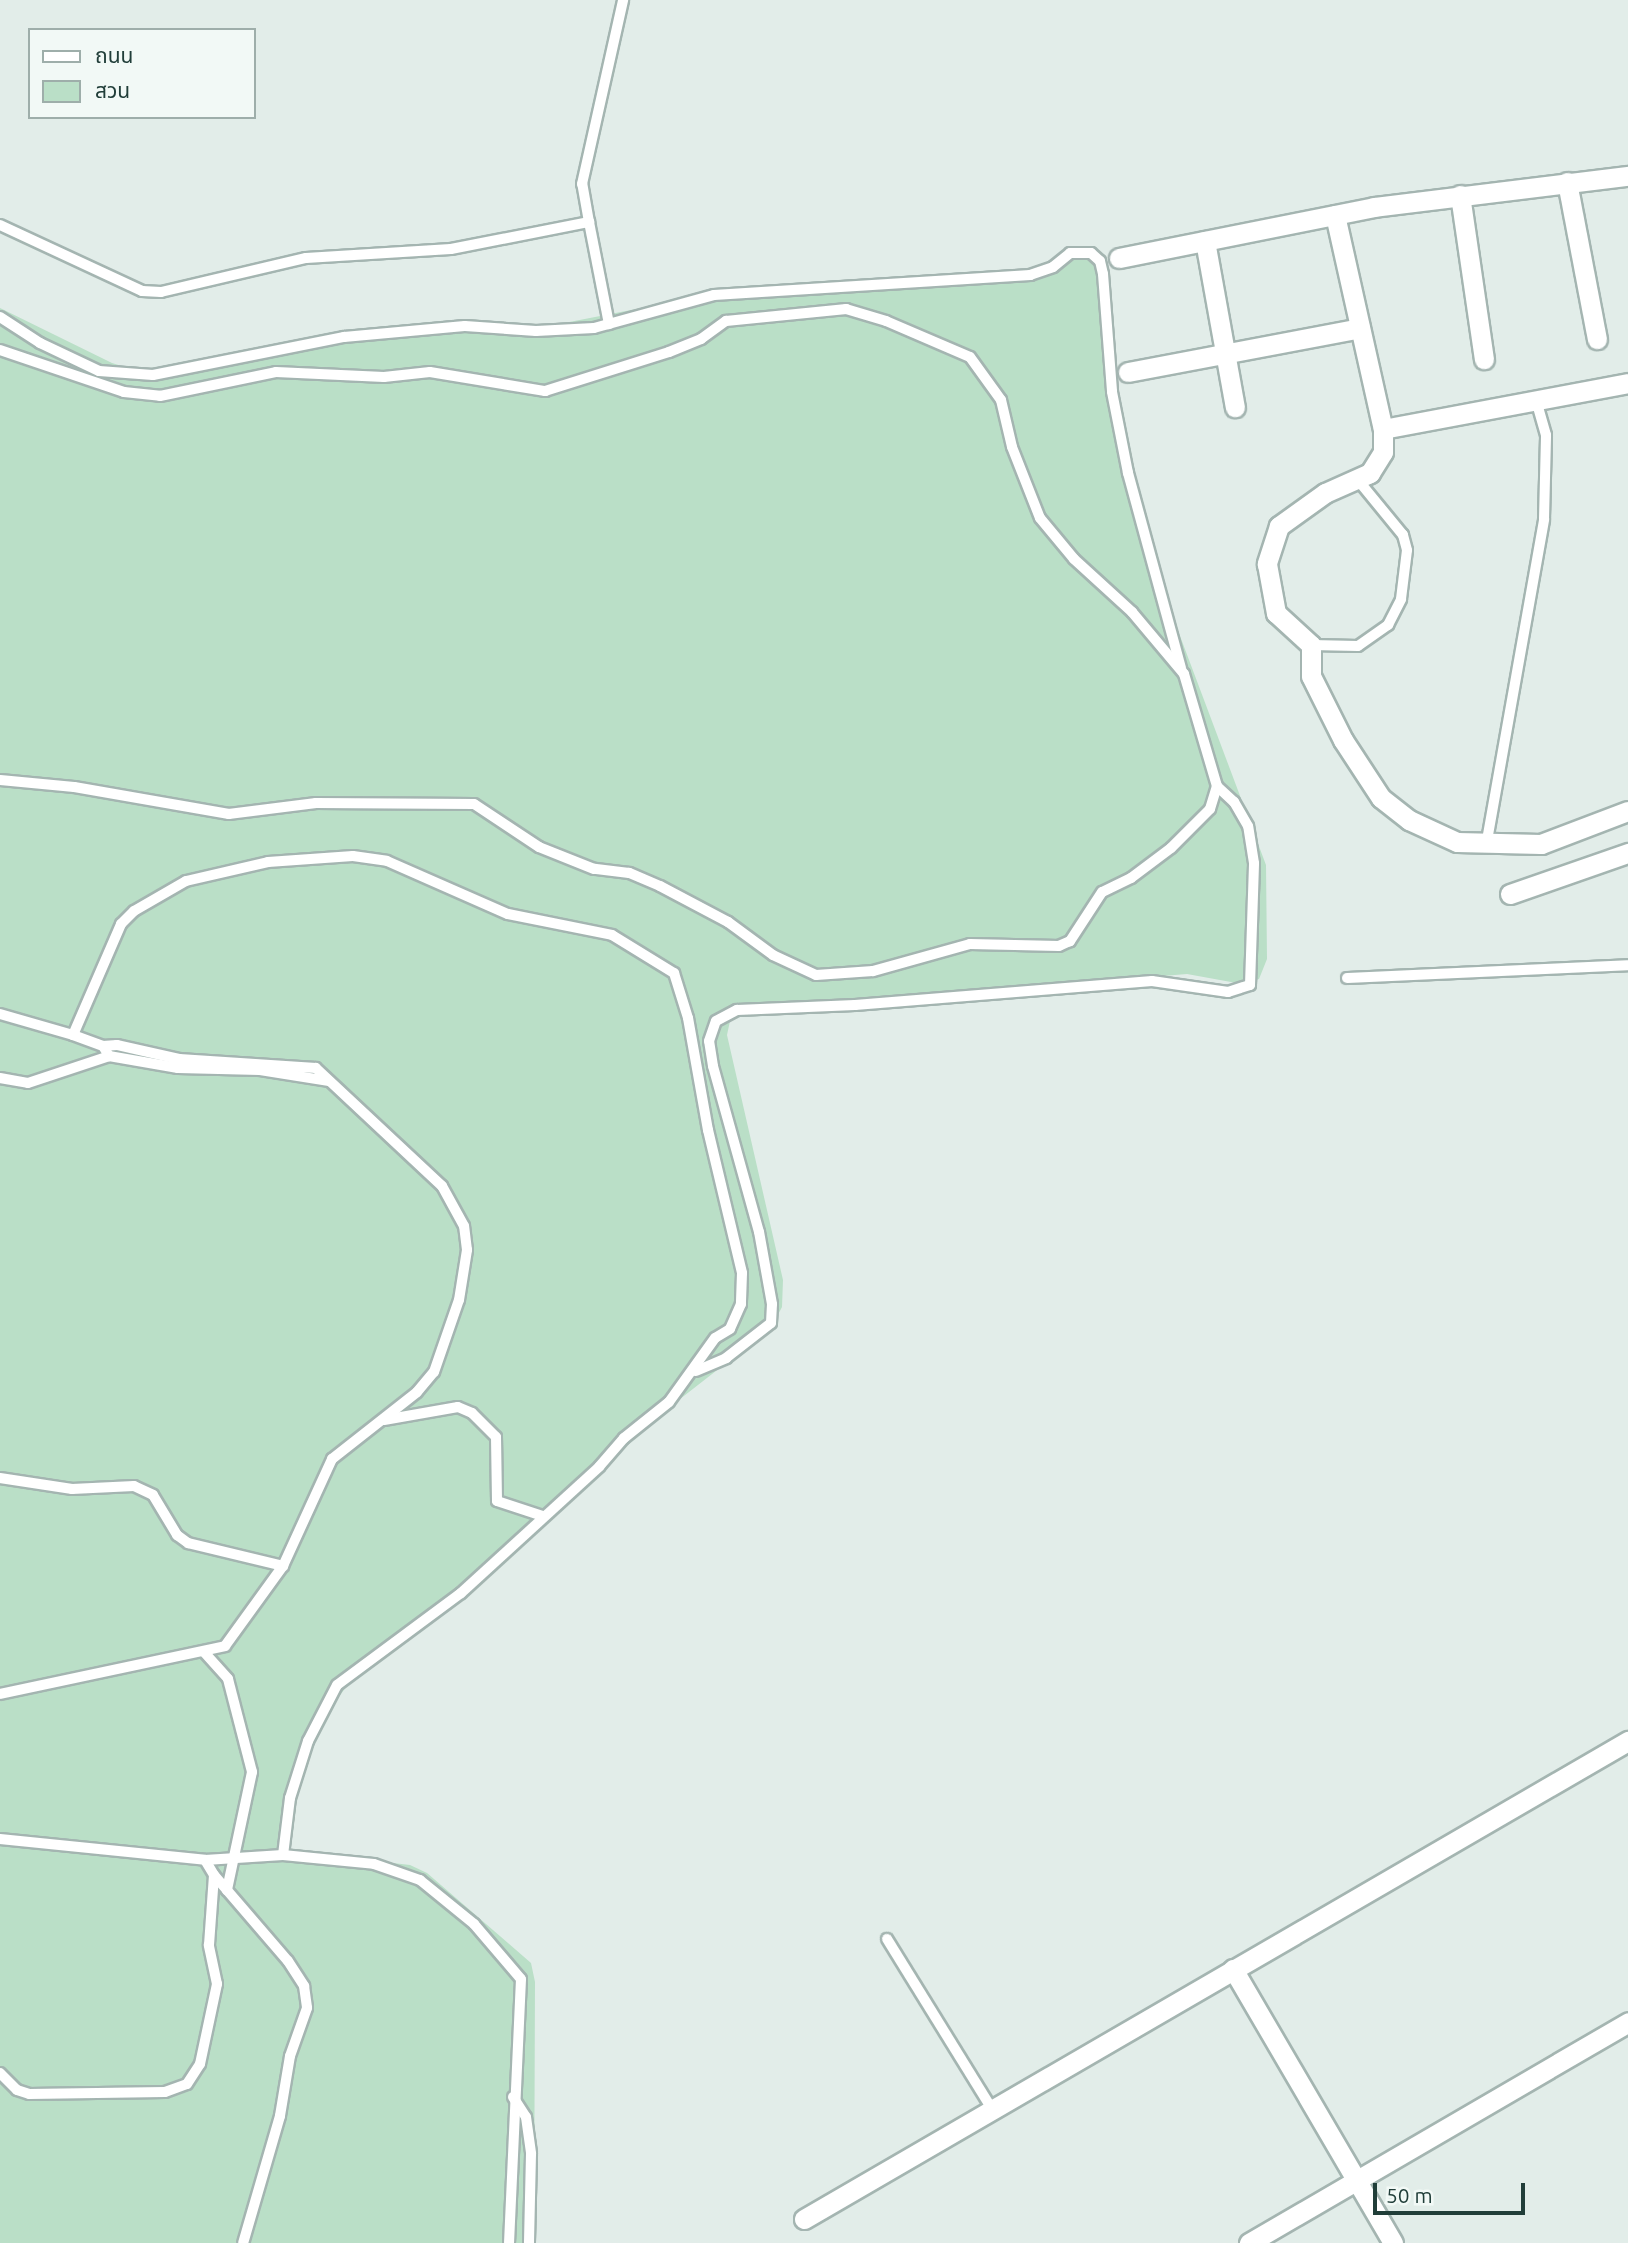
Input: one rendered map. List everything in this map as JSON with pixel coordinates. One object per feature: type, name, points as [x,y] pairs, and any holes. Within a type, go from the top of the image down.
[{"type":"street","points":[[1119,258],[1335,215],[1460,195],[1628,176]]},
{"type":"street","points":[[1567,181],[1597,339]]},
{"type":"street","points":[[1460,195],[1484,359]]},
{"type":"street","points":[[1335,215],[1383,429],[1380,461],[1359,480],[1294,511],[1273,536],[1267,564],[1272,602],[1282,623],[1311,645],[1307,662],[1317,692],[1381,798],[1409,820],[1442,836],[1486,846],[1541,844],[1628,811]]},
{"type":"street","points":[[1205,241],[1236,407]]},
{"type":"street","points":[[1128,372],[1360,328]]},
{"type":"street","points":[[1383,429],[1628,383]]},
{"type":"street","points":[[1510,894],[1628,853]]},
{"type":"street","points":[[804,2219],[1628,1741]]},
{"type":"street","points":[[1233,1969],[1393,2243]]},
{"type":"street","points":[[1249,2243],[1628,2022]]},
{"type":"lane","points":[[609,324],[582,184],[623,0]]},
{"type":"lane","points":[[0,225],[142,290],[161,292],[306,258],[451,249],[589,222]]},
{"type":"lane","points":[[0,317],[99,371],[128,376],[344,337],[465,326],[536,331],[594,328],[714,295],[1030,275],[1053,267],[1070,253],[1091,253],[1100,261],[1112,392],[1128,473],[1217,786],[1234,802],[1248,826],[1255,863],[1250,985],[1228,992],[1152,981],[855,1005],[737,1010],[716,1021],[709,1041],[713,1066],[759,1232],[772,1313],[771,1323],[745,1345],[692,1373]]},
{"type":"lane","points":[[0,350],[124,392],[160,396],[276,372],[384,377],[430,372],[545,391],[574,384],[701,339],[726,321],[846,309],[951,346],[970,357],[1001,400],[1012,447],[1040,518],[1074,559],[1132,612],[1183,674]]},
{"type":"lane","points":[[1486,846],[1544,519],[1546,435],[1536,400]]},
{"type":"lane","points":[[1311,645],[1359,646],[1388,625],[1401,599],[1408,550],[1403,535],[1359,480]]},
{"type":"lane","points":[[0,780],[74,787],[229,814],[317,803],[474,804],[540,847],[575,863],[629,873],[660,886],[728,922],[773,955],[816,975],[873,971],[970,944],[1059,946],[1070,941],[1102,892],[1131,878],[1171,848],[1210,809],[1217,786]]},
{"type":"lane","points":[[73,1035],[121,924],[134,911],[186,881],[268,862],[353,856],[387,861],[508,914],[612,936],[674,973],[688,1018],[708,1130],[742,1273],[741,1304],[730,1329],[715,1338],[670,1402],[542,1516],[461,1593],[337,1685],[308,1741],[295,1778],[283,1855]]},
{"type":"lane","points":[[1347,978],[1628,965]]},
{"type":"lane","points":[[0,1014],[103,1046],[117,1045],[179,1059],[296,1070],[316,1068],[333,1081],[442,1186],[464,1226],[467,1250],[454,1324],[434,1372],[382,1420],[342,1447],[332,1459],[283,1566],[225,1646],[0,1694]]},
{"type":"lane","points":[[103,1046],[109,1056]]},
{"type":"lane","points":[[0,1078],[28,1083],[71,1065],[109,1056],[223,1072],[261,1066]]},
{"type":"lane","points":[[382,1420],[458,1407],[472,1413],[496,1437],[497,1501],[542,1516]]},
{"type":"lane","points":[[0,1478],[72,1489],[134,1486],[153,1495],[177,1535],[188,1543],[283,1566]]},
{"type":"lane","points":[[204,1652],[228,1679],[252,1772],[228,1889]]},
{"type":"lane","points":[[0,1839],[205,1860],[283,1855],[402,1870],[474,1924],[522,1979],[513,2097],[509,2243]]},
{"type":"lane","points":[[205,1860],[214,1875],[304,1986],[307,2008],[290,2056],[280,2116],[243,2243]]},
{"type":"lane","points":[[0,2073],[17,2090],[29,2094],[177,2090],[195,2076],[217,1984],[209,1945],[214,1875]]},
{"type":"lane","points":[[887,1939],[992,2109]]},
{"type":"lane","points":[[513,2097],[526,2117],[531,2154],[529,2243]]},
{"type":"green space","points":[[1068,256],[1088,257],[1099,274],[1119,445],[1174,620],[1266,865],[1267,959],[1259,979],[1242,984],[1187,974],[746,1010],[730,1021],[727,1035],[783,1280],[782,1307],[771,1328],[639,1431],[433,1623],[362,1666],[319,1723],[299,1777],[289,1851],[410,1865],[427,1873],[531,1963],[535,1982],[534,2243],[0,2243],[0,308],[112,363],[144,373],[307,339],[559,324],[698,297],[1026,275]]}]
